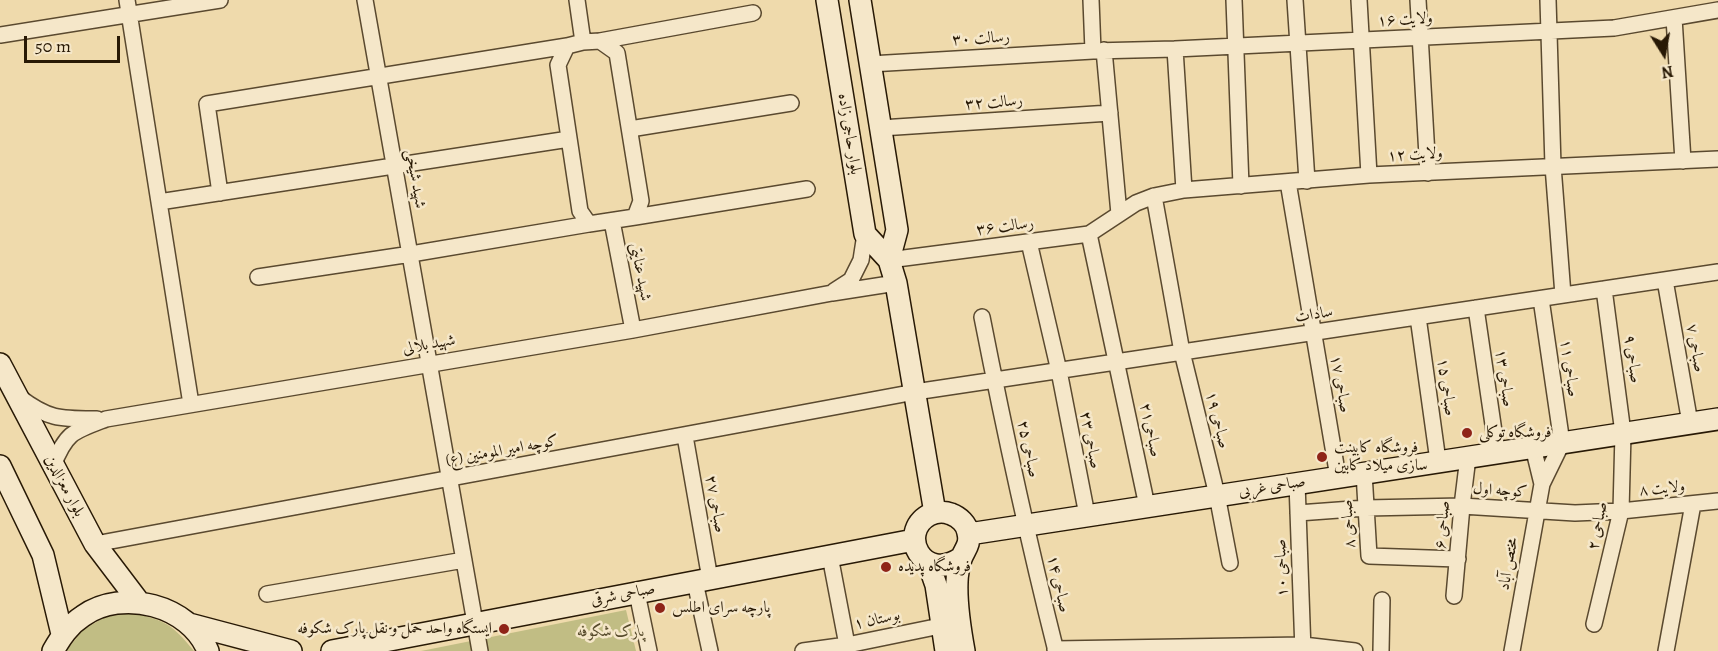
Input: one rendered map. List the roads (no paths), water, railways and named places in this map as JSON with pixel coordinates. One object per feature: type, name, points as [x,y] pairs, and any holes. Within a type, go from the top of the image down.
[{"type":"main road","name":"بلوار حاجی زاده","points":[[827,0],[865,234]]},
{"type":"main road","name":"بلوار حاجی زاده","points":[[860,0],[897,230],[889,260]]},
{"type":"main road","points":[[865,234],[889,260],[896,283],[935,513]]},
{"type":"main road","name":"بلوار معزالدین","points":[[0,364],[95,544],[139,602]]},
{"type":"main road","name":"صباحی غربی","points":[[969,534],[1718,418]]},
{"type":"main road","points":[[0,466],[43,555],[58,643]]},
{"type":"main road","points":[[944,512],[960,519],[969,534],[966,551],[961,558],[945,566],[936,566],[928,562],[916,549],[914,540],[920,523],[927,516],[944,512]]},
{"type":"main road","name":"صباحی شرقی","points":[[332,651],[914,540]]},
{"type":"main road","points":[[946,651],[961,558]]},
{"type":"main road","points":[[928,562],[950,624],[964,651]]},
{"type":"main road","points":[[58,643],[84,615],[110,604],[139,602],[166,609],[189,624],[206,645],[208,651]]},
{"type":"main road","points":[[189,624],[291,651]]},
{"type":"street","points":[[0,35],[128,7],[220,0]]},
{"type":"street","name":"شهید شیخی","points":[[365,0],[480,651]]},
{"type":"street","points":[[577,0],[583,42]]},
{"type":"street","points":[[1091,0],[1110,113],[1119,214]]},
{"type":"street","points":[[1234,0],[1242,186]]},
{"type":"street","points":[[1295,0],[1306,181]]},
{"type":"street","points":[[1359,0],[1369,175]]},
{"type":"street","points":[[1418,0],[1428,173]]},
{"type":"street","points":[[1548,0],[1553,166],[1563,295]]},
{"type":"street","points":[[128,7],[191,404]]},
{"type":"street","name":"ولایت ۱۶","points":[[1098,51],[1614,28],[1718,10]]},
{"type":"street","points":[[220,193],[207,104],[753,14]]},
{"type":"street","points":[[1674,18],[1683,160]]},
{"type":"street","points":[[600,40],[617,53],[641,201],[635,217]]},
{"type":"street","points":[[567,46],[558,65],[580,211],[589,224]]},
{"type":"street","points":[[1175,49],[1184,190]]},
{"type":"street","name":"رسالت ۳۰","points":[[870,64],[1098,51]]},
{"type":"street","points":[[630,129],[791,103]]},
{"type":"street","name":"رسالت ۳۲","points":[[881,128],[1110,113]]},
{"type":"street","points":[[159,202],[570,139]]},
{"type":"street","name":"ولایت ۱۲","points":[[1119,214],[1136,203],[1154,196],[1184,190],[1369,175],[1718,159]]},
{"type":"street","name":"صباحی ۱۷","points":[[1288,182],[1338,477]]},
{"type":"street","points":[[258,277],[807,189]]},
{"type":"street","name":"صباحی ۱۹","points":[[1154,196],[1182,352],[1217,495],[1230,563]]},
{"type":"street","name":"رسالت ۳۶","points":[[889,260],[1089,234],[1119,214]]},
{"type":"street","name":"شهید عنایتی","points":[[612,221],[633,330]]},
{"type":"street","points":[[832,293],[851,280],[861,260],[865,234]]},
{"type":"street","name":"صباحی۲۱","points":[[1089,234],[1147,506]]},
{"type":"street","name":"صباحی ۲۳","points":[[1029,242],[1059,371],[1087,515]]},
{"type":"street","name":"سادات","points":[[915,392],[1718,272]]},
{"type":"street","name":"صباحی ۷","points":[[1665,280],[1690,423]]},
{"type":"street","name":"شهید بلالی","points":[[53,465],[60,447],[76,431],[106,419],[896,283]]},
{"type":"street","name":"صباحی ۹","points":[[1604,289],[1623,433]]},
{"type":"street","name":"صباحی ۱۱","points":[[1541,298],[1562,442]]},
{"type":"street","name":"صباحی ۱۳","points":[[1476,308],[1497,452]]},
{"type":"street","name":"صباحی ۲۵","points":[[982,317],[1026,525]]},
{"type":"street","name":"صباحی ۱۵","points":[[1418,317],[1438,461]]},
{"type":"street","name":"کوچه امیر المومنین (ع)","points":[[95,544],[915,392]]},
{"type":"street","points":[[16,396],[44,414],[62,419],[106,419]]},
{"type":"street","name":"صباحی ۲","points":[[1594,624],[1621,511],[1623,433]]},
{"type":"street","name":"صباحی ۲۷","points":[[685,436],[710,651]]},
{"type":"street","points":[[1542,484],[1562,442]]},
{"type":"street","points":[[1533,447],[1542,484]]},
{"type":"street","name":"صباحی ۶","points":[[1454,596],[1468,457]]},
{"type":"street","name":"صباحی ۸","points":[[1364,473],[1369,556],[1458,559]]},
{"type":"street","name":"صباحی ۱۰","points":[[1297,483],[1303,648]]},
{"type":"street","name":"مختص آباد","points":[[1512,651],[1542,484]]},
{"type":"street","name":"ولایت ۸","points":[[1536,511],[1575,513],[1621,511],[1718,501]]},
{"type":"street","points":[[1666,651],[1693,504]]},
{"type":"street","name":"کوچه اول","points":[[1298,513],[1366,508],[1462,506],[1536,511]]},
{"type":"street","name":"صباحی ۱۴","points":[[1026,525],[1056,650]]},
{"type":"street","points":[[830,556],[846,645]]},
{"type":"street","points":[[267,594],[464,560]]},
{"type":"street","points":[[637,593],[649,651]]},
{"type":"street","points":[[1381,651],[1382,600]]},
{"type":"street","name":"بوستان ۱","points":[[803,651],[846,645],[950,624]]},
{"type":"street","points":[[1056,650],[1303,648],[1355,651]]},
{"type":"place","name":"فروشگاه توکلی","points":[[1467,433]]},
{"type":"place","name":"فروشگاه کابینت سازی میلاد کابین","points":[[1322,457]]},
{"type":"place","name":"فروشگاه پدیده","points":[[886,567]]},
{"type":"place","name":"پارچه سرای اطلس","points":[[660,608]]},
{"type":"place","name":"ایستگاه واحد حمل و نقل پارک شکوفه","points":[[504,629]]},
{"type":"park label","name":"پارک شکوفه","points":[[611,632]]}]
